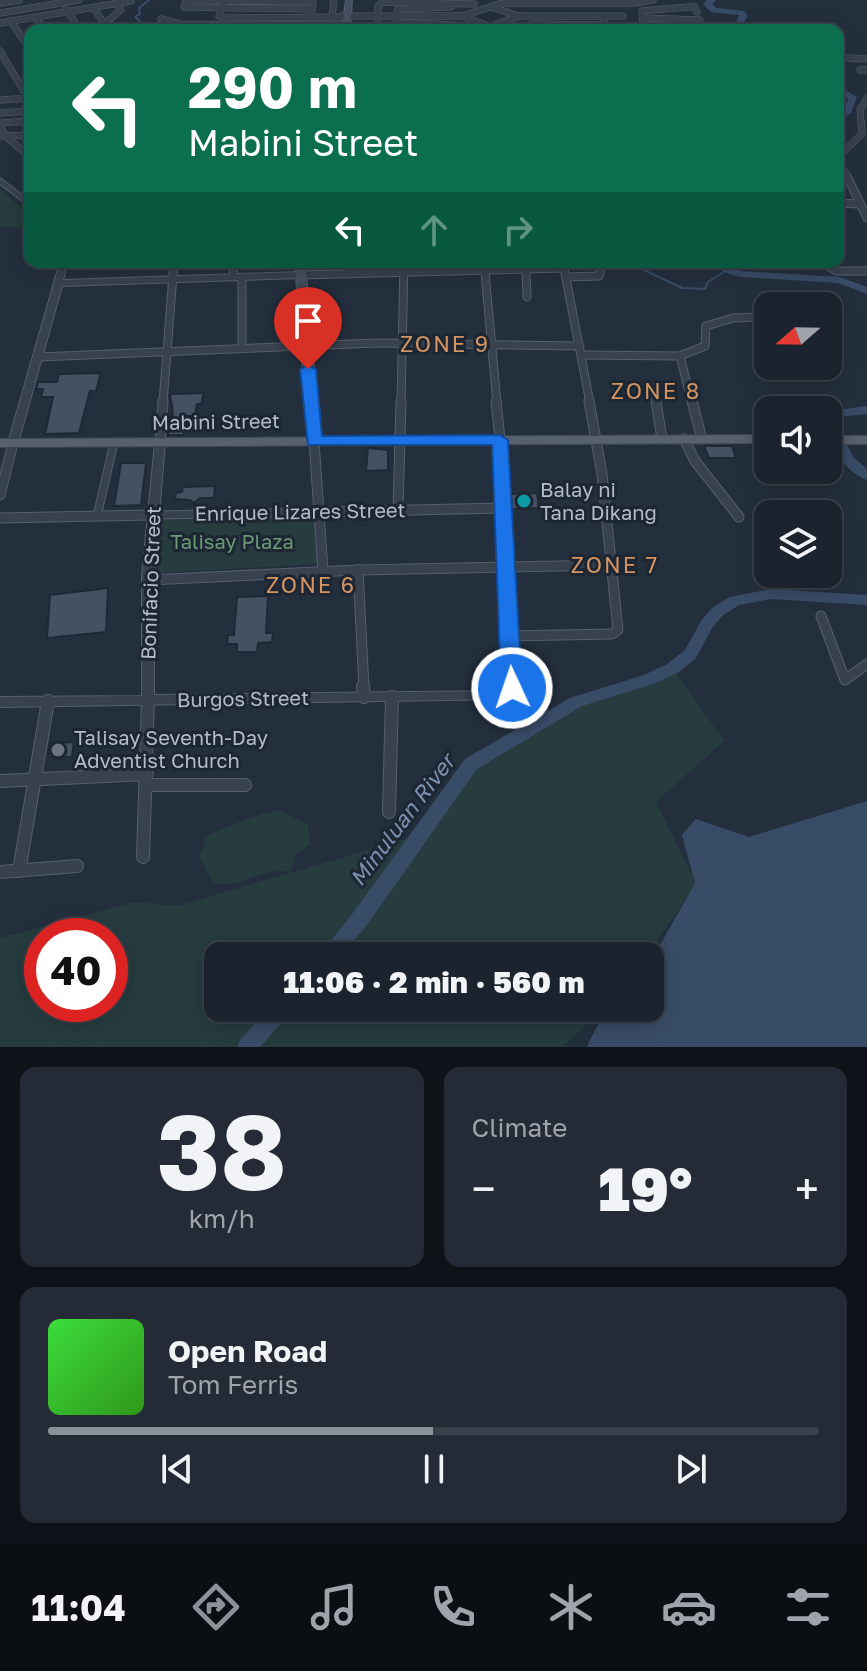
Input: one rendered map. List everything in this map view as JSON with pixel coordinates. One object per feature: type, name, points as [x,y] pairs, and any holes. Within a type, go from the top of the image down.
[{"type":"main road","points":[[346,21],[349,0]]},
{"type":"main road","points":[[300,268],[314,441]]},
{"type":"main road","name":"Mabini Street","points":[[7,443],[754,439]]},
{"type":"main road","points":[[842,440],[867,440]]},
{"type":"street","points":[[0,3],[19,0]]},
{"type":"street","points":[[0,13],[79,0]]},
{"type":"street","points":[[332,16],[334,0]]},
{"type":"street","points":[[641,8],[653,0]]},
{"type":"street","points":[[0,23],[131,1]]},
{"type":"street","points":[[175,1],[312,1],[311,18]]},
{"type":"street","points":[[186,1],[184,7],[188,9],[312,9]]},
{"type":"street","points":[[224,1],[220,18],[332,16],[346,21]]},
{"type":"street","points":[[60,2],[76,24]]},
{"type":"street","points":[[378,24],[378,6],[383,2],[474,4]]},
{"type":"street","points":[[438,2],[483,24]]},
{"type":"street","points":[[106,24],[121,10],[117,3]]},
{"type":"street","points":[[456,24],[507,3],[621,3],[700,20]]},
{"type":"street","points":[[507,3],[528,10],[601,11],[604,24]]},
{"type":"street","points":[[621,3],[624,24]]},
{"type":"street","points":[[398,24],[395,23],[395,15],[398,9],[451,7]]},
{"type":"street","points":[[491,7],[519,16],[623,16]]},
{"type":"street","points":[[641,8],[668,11],[695,7],[697,12]]},
{"type":"street","points":[[93,8],[103,24]]},
{"type":"street","points":[[278,18],[280,9]]},
{"type":"street","points":[[161,19],[180,24],[346,21],[395,15],[468,17]]},
{"type":"street","points":[[497,24],[519,16]]},
{"type":"street","points":[[35,17],[40,24]]},
{"type":"street","points":[[11,21],[24,41]]},
{"type":"street","points":[[1,55],[24,90]]},
{"type":"street","points":[[848,58],[867,59]]},
{"type":"street","points":[[0,100],[24,98]]},
{"type":"street","points":[[844,151],[862,134],[860,110],[867,98]]},
{"type":"street","points":[[0,113],[24,111]]},
{"type":"street","points":[[24,122],[0,124],[2,136],[24,151]]},
{"type":"street","points":[[2,136],[24,135]]},
{"type":"street","points":[[844,171],[867,218]]},
{"type":"street","points":[[0,180],[24,200]]},
{"type":"street","points":[[844,203],[859,204]]},
{"type":"street","points":[[0,495],[7,443],[38,357],[63,268]]},
{"type":"street","name":"Bonifacio Street","points":[[143,857],[152,515],[173,268]]},
{"type":"street","points":[[235,268],[242,348]]},
{"type":"street","points":[[354,268],[354,273]]},
{"type":"street","points":[[59,283],[354,273],[396,268]]},
{"type":"street","points":[[398,510],[404,268]]},
{"type":"street","points":[[484,268],[500,440],[509,636],[612,634],[618,630],[602,474],[568,277],[564,268]]},
{"type":"street","points":[[526,268],[527,297]]},
{"type":"street","points":[[568,277],[599,276],[601,268]]},
{"type":"street","points":[[826,268],[834,271],[867,271]]},
{"type":"street","points":[[38,357],[307,345],[491,342],[580,351],[680,356],[705,346],[706,326],[733,318],[754,317]]},
{"type":"street","points":[[680,356],[702,439]]},
{"type":"street","points":[[654,388],[662,439]]},
{"type":"street","points":[[684,439],[695,461],[739,517]]},
{"type":"street","points":[[314,441],[323,571]]},
{"type":"street","points":[[97,516],[114,443]]},
{"type":"street","name":"Enrique Lizares Street","points":[[0,518],[503,508]]},
{"type":"street","points":[[149,580],[506,565],[610,565]]},
{"type":"street","points":[[358,570],[364,697]]},
{"type":"street","points":[[821,616],[845,680],[867,664]]},
{"type":"street","name":"Burgos Street","points":[[0,702],[504,696],[512,688],[509,636]]},
{"type":"street","points":[[389,812],[392,697]]},
{"type":"street","points":[[19,871],[48,701]]},
{"type":"street","points":[[0,781],[147,780],[245,785]]},
{"type":"street","points":[[0,872],[77,866]]},
{"type":"green space","points":[[0,189],[24,210],[24,227],[0,227]]},
{"type":"green space","name":"Talisay Plaza","points":[[315,512],[319,564],[157,573],[160,516]]},
{"type":"green space","points":[[673,668],[724,741],[656,802],[696,883],[656,942],[204,942],[204,1022],[589,1022],[563,1047],[0,1047],[0,938],[24,932],[24,1022],[128,1022],[128,918],[75,918],[135,902],[177,906],[420,835],[471,764],[522,722]]},
{"type":"green space","points":[[279,810],[308,824],[310,844],[296,854],[291,871],[264,873],[234,883],[214,883],[198,856],[205,838],[240,822]]},
{"type":"water","points":[[867,801],[867,1047],[587,1047],[601,1022],[664,1022],[662,942],[695,883],[682,835],[696,819],[749,837]]},
{"type":"building","points":[[101,373],[96,391],[90,391],[79,433],[45,434],[53,397],[41,397],[43,389],[36,389],[38,382],[57,382],[59,374]]},
{"type":"building","points":[[204,393],[201,404],[197,404],[195,416],[187,416],[183,435],[168,435],[173,413],[170,394]]},
{"type":"building","points":[[704,446],[732,446],[736,458],[709,458]]},
{"type":"building","points":[[368,448],[388,450],[388,470],[366,471]]},
{"type":"building","points":[[121,463],[146,463],[141,505],[114,506]]},
{"type":"building","points":[[215,486],[214,498],[200,498],[194,503],[175,499],[176,493],[182,492],[183,487]]},
{"type":"building","name":"Balay ni Tana Dikang","points":[[537,493],[539,508],[512,509],[511,494]]},
{"type":"building","points":[[108,588],[106,632],[47,638],[50,595]]},
{"type":"building","points":[[268,596],[266,633],[273,633],[272,642],[258,643],[257,652],[237,652],[237,644],[227,644],[228,635],[234,635],[237,597]]},
{"type":"building","name":"Talisay Seventh-Day Adventist Church","points":[[74,742],[72,757],[48,757],[50,743]]},
{"type":"waterway","points":[[138,24],[140,21],[135,17],[140,14],[139,8],[149,0]]},
{"type":"waterway","name":"Minuluan River","points":[[712,0],[707,4],[714,10],[741,13],[744,16],[738,24]]},
{"type":"waterway","name":"Minuluan River","points":[[844,92],[853,97],[844,114]]},
{"type":"waterway","points":[[640,268],[682,288],[705,289],[708,282],[727,270]]},
{"type":"waterway","name":"Minuluan River","points":[[726,268],[740,274],[840,280],[867,291]]},
{"type":"waterway","name":"Minuluan River","points":[[867,410],[833,414],[829,421],[848,460],[867,476]]},
{"type":"waterway","name":"Minuluan River","points":[[340,942],[471,764],[576,702],[650,679],[673,668],[691,654],[706,625],[717,612],[735,601],[771,594],[867,600]]},
{"type":"waterway","name":"Minuluan River","points":[[247,1047],[269,1022]]},
{"type":"place","name":"Balay ni Tana Dikang","points":[[524,501]]},
{"type":"place","name":"Talisay Seventh-Day Adventist Church","points":[[58,750]]},
{"type":"district","name":"ZONE 9","points":[[445,344]]},
{"type":"district","name":"ZONE 8","points":[[656,391]]},
{"type":"district","name":"ZONE 7","points":[[615,565]]},
{"type":"district","name":"ZONE 6","points":[[311,585]]},
{"type":"route","points":[[308,369],[314,441],[500,440],[512,688]]}]
